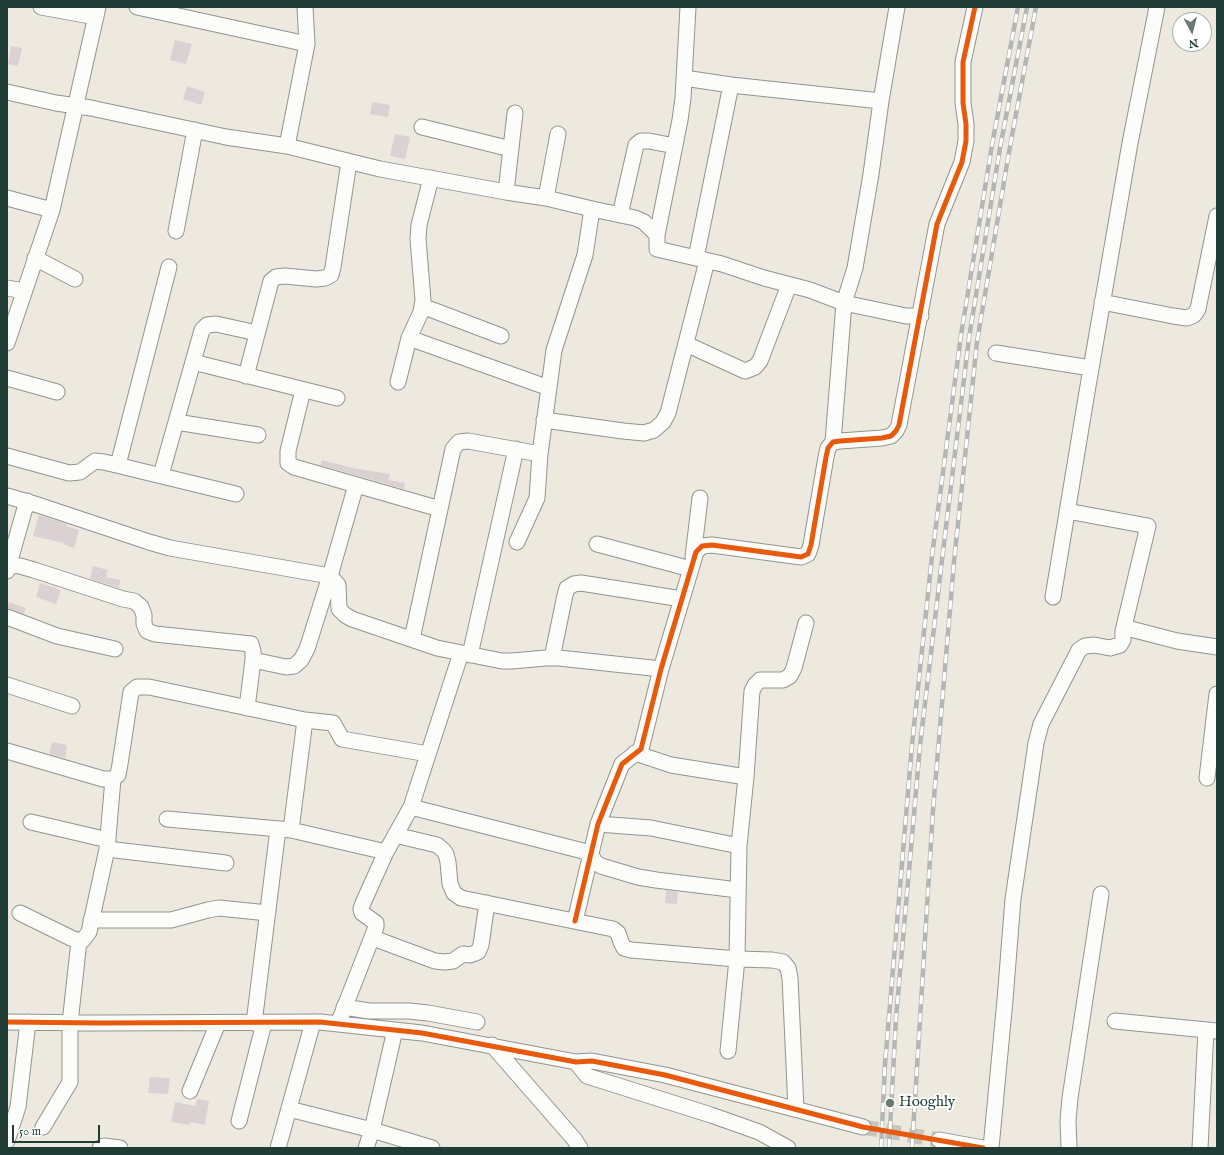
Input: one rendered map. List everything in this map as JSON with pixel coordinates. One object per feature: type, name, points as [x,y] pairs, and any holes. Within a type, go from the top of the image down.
[{"type":"street","points":[[7,343],[52,210],[97,12],[41,7]]},
{"type":"street","points":[[137,7],[307,44]]},
{"type":"street","points":[[287,146],[307,44],[305,7]]},
{"type":"street","points":[[688,7],[680,120],[657,235],[657,249],[722,264],[764,278],[810,290],[844,303],[906,316],[920,316]]},
{"type":"street","points":[[575,921],[598,824],[622,764],[642,749],[644,743],[661,669],[696,552],[702,546],[712,545],[801,557],[808,554],[811,545],[828,448],[833,442],[844,303],[855,268],[897,7]]},
{"type":"street","points":[[833,442],[891,436],[900,425],[937,224],[962,162],[966,141],[966,124],[963,103],[963,62],[975,7]]},
{"type":"street","points":[[1053,597],[1102,302],[1136,110],[1157,7]]},
{"type":"street","points":[[684,78],[731,85],[881,101]]},
{"type":"street","points":[[544,420],[644,433],[654,430],[668,413],[686,344],[731,85]]},
{"type":"street","points":[[7,92],[233,138],[287,146],[380,169],[546,198],[634,218],[644,222],[657,235]]},
{"type":"street","points":[[506,192],[515,113]]},
{"type":"street","points":[[422,127],[511,149]]},
{"type":"street","points":[[176,231],[195,130]]},
{"type":"street","points":[[546,198],[558,134]]},
{"type":"street","points":[[620,215],[636,144],[641,141],[649,141],[675,146]]},
{"type":"street","points":[[246,376],[256,333],[271,281],[276,277],[285,276],[316,279],[325,278],[331,275],[349,162]]},
{"type":"street","points":[[398,382],[409,338],[421,312],[423,300],[419,232],[431,178]]},
{"type":"street","points":[[7,198],[52,210]]},
{"type":"street","points":[[517,542],[537,498],[540,454],[554,350],[585,255],[592,209]]},
{"type":"street","points":[[1102,302],[1187,318],[1194,315],[1198,309],[1217,216]]},
{"type":"street","points":[[35,258],[76,279]]},
{"type":"street","points":[[118,465],[170,267]]},
{"type":"street","points":[[686,344],[745,371],[755,367],[760,361],[789,285]]},
{"type":"street","points":[[7,288],[24,291]]},
{"type":"street","points":[[422,306],[501,336]]},
{"type":"street","points":[[161,476],[202,330],[207,325],[216,324],[256,333]]},
{"type":"street","points":[[409,338],[549,388]]},
{"type":"street","points":[[996,353],[1091,368]]},
{"type":"street","points":[[193,362],[337,398]]},
{"type":"street","points":[[7,378],[57,392]]},
{"type":"street","points":[[303,390],[288,451],[288,463],[294,467],[440,509]]},
{"type":"street","points":[[176,422],[258,435]]},
{"type":"street","points":[[412,639],[453,449],[459,442],[468,441],[540,454]]},
{"type":"street","points":[[338,1024],[373,938],[376,927],[376,923],[362,913],[361,909],[394,834],[411,807],[428,754],[466,654],[516,449]]},
{"type":"street","points":[[7,456],[69,472],[80,472],[96,461],[104,462],[236,494]]},
{"type":"street","points":[[253,660],[286,667],[294,666],[301,660],[307,649],[330,576],[356,485]]},
{"type":"street","points":[[7,496],[170,548],[330,576],[338,585],[340,609],[344,615],[437,648],[502,661],[552,658],[661,669]]},
{"type":"street","points":[[692,566],[700,498]]},
{"type":"street","points":[[28,502],[8,568],[20,566],[134,602],[141,606],[144,615],[144,624],[147,631],[155,634],[251,644],[253,660],[247,708]]},
{"type":"street","points":[[991,1148],[1013,899],[1036,742],[1041,724],[1079,650],[1085,646],[1094,645],[1110,648],[1120,645],[1123,640],[1123,632],[1148,526],[1067,511]]},
{"type":"street","points":[[597,544],[692,566]]},
{"type":"street","points":[[552,658],[567,588],[574,584],[581,583],[682,599]]},
{"type":"street","points":[[7,618],[57,636],[115,648]]},
{"type":"street","points":[[728,1051],[737,959],[739,846],[746,777],[752,691],[754,685],[760,680],[783,680],[790,676],[794,668],[806,623]]},
{"type":"street","points":[[1123,632],[1127,628],[1177,641],[1217,647]]},
{"type":"street","points":[[7,685],[72,706]]},
{"type":"street","points":[[7,751],[103,779],[113,779],[118,775],[131,692],[137,687],[149,687],[305,720],[333,723],[337,727],[338,733],[342,739],[428,754]]},
{"type":"street","points":[[1207,778],[1217,694]]},
{"type":"street","points":[[238,1121],[259,1022],[268,913],[305,720]]},
{"type":"street","points":[[635,753],[671,765],[746,777]]},
{"type":"street","points":[[20,913],[71,938],[84,940],[89,932],[92,920],[108,844],[113,779]]},
{"type":"street","points":[[411,807],[583,851],[591,855],[595,862],[601,866],[638,877],[738,890]]},
{"type":"street","points":[[167,819],[284,829],[386,852]]},
{"type":"street","points":[[31,822],[108,844],[226,863]]},
{"type":"street","points":[[598,824],[651,828],[739,846]]},
{"type":"street","points":[[394,834],[437,845],[446,854],[450,884],[454,894],[461,898],[613,928],[618,933],[624,948],[631,950],[783,962],[788,968],[790,978],[796,1109]]},
{"type":"street","points":[[1069,1148],[1068,1121],[1070,1098],[1101,894]]},
{"type":"street","points":[[373,938],[435,961],[453,961],[463,954],[470,955],[478,952],[481,945],[487,903]]},
{"type":"street","points":[[92,920],[171,920],[219,908],[268,913]]},
{"type":"street","points":[[43,1127],[70,1082],[70,1023],[79,940]]},
{"type":"street","points":[[344,1007],[369,1011],[409,1011],[428,1013],[478,1022]]},
{"type":"street","points":[[1115,1021],[1212,1031],[1200,1148]]},
{"type":"street","points":[[7,1022],[313,1022],[422,1033],[576,1062],[592,1060],[665,1075],[863,1127]]},
{"type":"street","points":[[7,1141],[18,1107],[28,1022]]},
{"type":"street","points":[[278,1148],[313,1022]]},
{"type":"street","points":[[190,1091],[218,1023]]},
{"type":"street","points":[[366,1148],[372,1130],[394,1030]]},
{"type":"street","points":[[492,1045],[574,1139],[580,1148]]},
{"type":"street","points":[[576,1062],[587,1076],[711,1115],[759,1132],[788,1148]]},
{"type":"street","points":[[289,1109],[372,1130],[432,1148]]},
{"type":"street","points":[[938,1140],[983,1148]]},
{"type":"street","points":[[100,1148],[104,1146],[120,1148]]},
{"type":"building","points":[[175,40],[192,44],[186,64],[170,60]]},
{"type":"building","points":[[11,46],[22,48],[18,66],[8,64]]},
{"type":"building","points":[[187,86],[205,92],[201,105],[183,99]]},
{"type":"building","points":[[372,102],[390,105],[388,117],[370,114]]},
{"type":"building","points":[[395,134],[410,137],[405,159],[390,156]]},
{"type":"building","points":[[322,460],[353,468],[390,474],[388,480],[405,483],[404,489],[320,465]]},
{"type":"building","points":[[39,515],[67,524],[66,526],[79,530],[74,548],[63,544],[64,543],[33,536]]},
{"type":"building","points":[[93,566],[108,570],[106,577],[120,580],[119,588],[90,579]]},
{"type":"building","points":[[40,583],[61,590],[56,604],[36,597]]},
{"type":"building","points":[[9,602],[26,608],[24,614],[7,608]]},
{"type":"building","points":[[52,742],[67,745],[65,758],[49,754]]},
{"type":"building","points":[[666,890],[678,892],[677,904],[665,903]]},
{"type":"building","points":[[150,1077],[170,1078],[168,1094],[148,1093]]},
{"type":"building","points":[[197,1099],[209,1101],[205,1125],[190,1122],[190,1125],[171,1122],[175,1102],[195,1106]]},
{"type":"tunnel","points":[[863,1127],[939,1140]]},
{"type":"railway","points":[[881,1148],[885,1064],[912,745],[932,556],[961,335],[992,145],[1018,7]]},
{"type":"railway","points":[[889,1148],[896,1018],[920,746],[942,560],[969,338],[1000,148],[1027,7]]},
{"type":"railway","points":[[912,1148],[933,810],[954,562],[977,342],[1009,152],[1036,7]]},
{"type":"cycle path","points":[[575,921],[598,824],[622,764],[641,749],[661,669],[696,552],[702,546],[712,545],[801,557],[808,554],[811,545],[828,448],[833,442],[891,436],[899,425],[937,224],[962,162],[966,141],[966,124],[963,103],[963,62],[975,7]]},
{"type":"cycle path","points":[[7,1022],[320,1022],[422,1033],[576,1062],[592,1061],[665,1075],[863,1127],[983,1148]]},
{"type":"place","name":"Hooghly","points":[[890,1103]]}]
